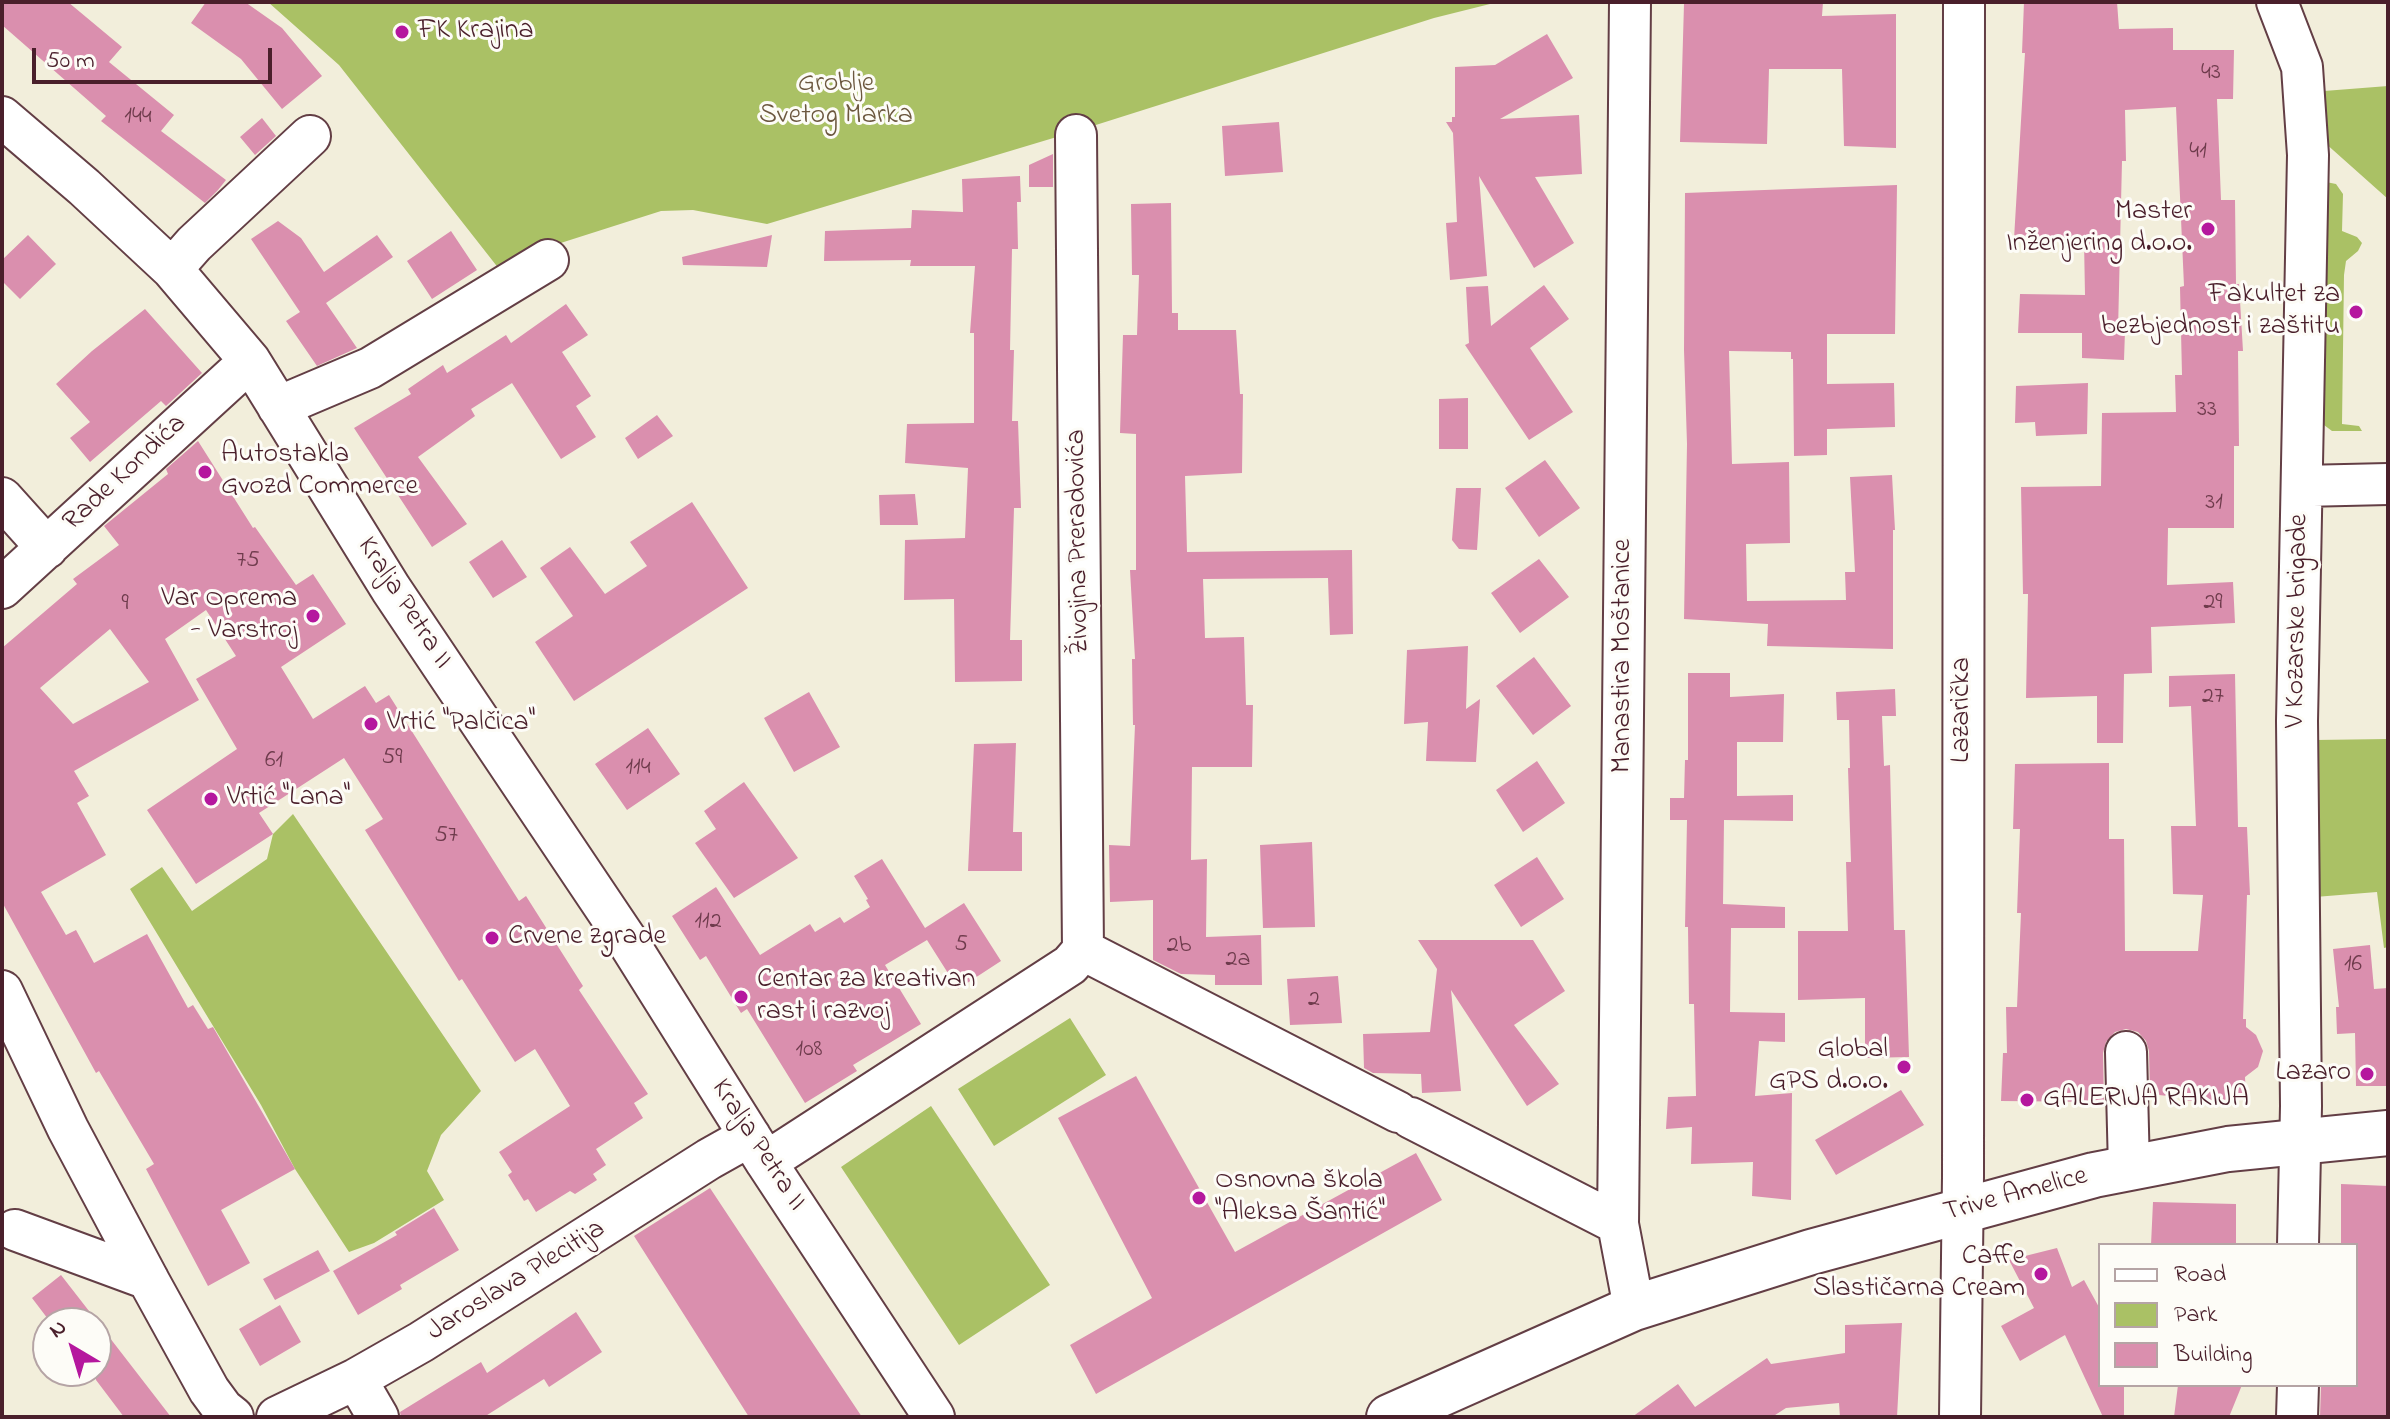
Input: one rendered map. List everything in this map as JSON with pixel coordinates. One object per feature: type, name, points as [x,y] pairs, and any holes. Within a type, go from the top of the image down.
[{"type":"main road","name":"Trive Amelice","points":[[1389,1417],[1634,1308],[1811,1252],[2094,1175],[2228,1149],[2388,1133]]},
{"type":"street","name":"Manastira Moštanice","points":[[1630,2],[1618,1224],[1634,1308]]},
{"type":"street","name":"Lazarička","points":[[1960,1417],[1964,2]]},
{"type":"street","name":"V Kozarske brigade","points":[[2277,2],[2302,67],[2308,155],[2297,736],[2301,1141],[2298,1243]]},
{"type":"street","name":"Kralja Petra II","points":[[2,117],[84,187],[183,256],[391,589],[593,889],[758,1149],[934,1417]]},
{"type":"street","name":"Živojina Preradovića","points":[[1076,135],[1083,950]]},
{"type":"street","points":[[183,256],[310,136]]},
{"type":"street","points":[[278,407],[370,368],[548,260]]},
{"type":"street","name":"Rade Kondića","points":[[2,588],[250,361]]},
{"type":"street","points":[[2302,486],[2388,484]]},
{"type":"street","points":[[2,498],[47,548]]},
{"type":"street","points":[[758,1149],[1070,965],[1083,950],[1618,1224]]},
{"type":"street","points":[[2,991],[68,1129],[148,1279],[209,1390],[233,1417]]},
{"type":"street","points":[[2126,1052],[2129,1168]]},
{"type":"street","name":"Jaroslava Plecitija","points":[[277,1417],[356,1379],[421,1342],[709,1159],[758,1149]]},
{"type":"street","points":[[15,1230],[148,1279]]},
{"type":"street","points":[[356,1379],[378,1417]]},
{"type":"street","points":[[2297,1417],[2298,1387]]},
{"type":"green space","name":"Groblje Svetog Marka","points":[[268,2],[1498,2],[1434,18],[1080,130],[767,224],[693,210],[661,211],[545,248],[503,274],[339,65]]},
{"type":"green space","points":[[2388,86],[2388,199],[2324,142],[2324,91]]},
{"type":"green space","points":[[2326,182],[2336,184],[2343,194],[2342,231],[2357,237],[2362,243],[2346,261],[2344,275],[2342,424],[2359,426],[2362,431],[2332,431],[2324,425],[2323,185]]},
{"type":"green space","points":[[2388,739],[2388,947],[2384,948],[2377,892],[2315,897],[2315,740]]},
{"type":"green space","points":[[293,814],[481,1091],[441,1135],[427,1171],[444,1200],[374,1243],[349,1252],[295,1169],[261,1105],[130,889],[162,867],[192,911],[267,859],[273,834]]},
{"type":"green space","points":[[1070,1018],[1106,1075],[994,1146],[958,1089]]},
{"type":"green space","points":[[931,1106],[1050,1285],[959,1345],[841,1167]]},
{"type":"building","points":[[2,2],[68,2],[122,47],[109,62],[174,115],[161,131],[226,180],[218,190],[205,203],[101,121],[106,116],[2,25]]},
{"type":"building","points":[[206,2],[245,2],[282,28],[322,76],[282,109],[241,59],[191,23]]},
{"type":"building","points":[[1823,2],[1822,16],[1896,14],[1896,148],[1844,146],[1842,69],[1769,69],[1767,144],[1680,142],[1684,4]]},
{"type":"building","points":[[2024,2],[2117,2],[2119,29],[2173,28],[2173,50],[2234,50],[2233,99],[2217,99],[2221,200],[2235,200],[2236,284],[2239,284],[2243,351],[2238,351],[2239,446],[2234,446],[2234,528],[2168,528],[2167,585],[2233,582],[2235,623],[2151,627],[2152,673],[2124,674],[2123,743],[2097,743],[2097,696],[2026,698],[2028,594],[2023,594],[2021,487],[2101,486],[2102,413],[2176,412],[2175,375],[2182,375],[2180,287],[2184,286],[2176,107],[2125,110],[2126,161],[2122,161],[2118,331],[2125,331],[2124,360],[2082,358],[2082,333],[2018,333],[2020,294],[2085,295],[2084,241],[2014,239],[2025,53],[2022,53]]},
{"type":"building","points":[[1547,34],[1573,78],[1500,119],[1579,115],[1582,174],[1535,177],[1574,243],[1534,268],[1479,176],[1487,276],[1450,280],[1446,223],[1457,222],[1453,133],[1446,122],[1452,122],[1452,117],[1455,117],[1455,67],[1495,65]]},
{"type":"building","points":[[262,118],[276,136],[255,155],[240,137]]},
{"type":"building","points":[[1279,122],[1283,172],[1225,176],[1222,126]]},
{"type":"building","points":[[1053,154],[1053,187],[1029,187],[1029,165]]},
{"type":"building","points":[[1020,176],[1018,249],[1012,249],[1010,350],[1014,350],[1012,421],[1018,421],[1021,508],[1014,508],[1010,640],[1022,640],[1022,681],[955,682],[954,599],[904,600],[905,540],[965,538],[968,468],[905,463],[907,424],[974,423],[974,333],[970,333],[975,266],[910,266],[911,260],[824,261],[825,231],[911,228],[912,210],[963,212],[962,179]]},
{"type":"building","points":[[1897,185],[1895,334],[1827,334],[1827,384],[1894,383],[1895,427],[1827,429],[1827,455],[1794,456],[1791,352],[1729,351],[1732,464],[1789,462],[1790,543],[1746,544],[1747,601],[1846,600],[1845,572],[1855,572],[1850,477],[1892,475],[1895,530],[1893,649],[1767,646],[1768,624],[1684,619],[1687,444],[1685,193]]},
{"type":"building","points":[[1171,203],[1172,313],[1178,313],[1178,330],[1236,330],[1240,394],[1243,394],[1242,473],[1185,476],[1187,552],[1352,550],[1353,634],[1330,635],[1328,578],[1203,579],[1205,638],[1244,637],[1246,705],[1253,705],[1252,767],[1192,767],[1191,860],[1207,859],[1206,937],[1261,935],[1262,985],[1215,985],[1215,975],[1181,974],[1153,960],[1153,900],[1110,902],[1109,845],[1130,846],[1135,725],[1130,570],[1136,570],[1136,434],[1120,433],[1123,335],[1137,335],[1139,275],[1132,275],[1131,204]]},
{"type":"building","points":[[278,221],[301,238],[324,272],[377,235],[393,257],[326,303],[357,348],[317,366],[286,321],[300,312],[251,239]]},
{"type":"building","points":[[451,231],[477,270],[432,299],[407,261]]},
{"type":"building","points":[[28,235],[56,264],[20,299],[2,281],[2,260]]},
{"type":"building","points":[[772,235],[767,267],[683,265],[682,257]]},
{"type":"building","points":[[1544,285],[1569,319],[1530,348],[1573,412],[1529,440],[1465,345],[1469,343],[1466,287],[1488,286],[1491,326]]},
{"type":"building","points":[[566,304],[588,335],[562,352],[591,396],[576,406],[596,437],[561,459],[512,383],[471,409],[475,416],[418,457],[467,524],[432,547],[354,428],[411,394],[408,389],[443,365],[447,373],[506,335],[511,343]]},
{"type":"building","points":[[145,309],[202,373],[166,406],[161,401],[90,462],[70,438],[90,422],[56,384]]},
{"type":"building","points":[[2088,383],[2087,434],[2036,436],[2035,422],[2015,423],[2016,386]]},
{"type":"building","points":[[1468,398],[1468,449],[1439,449],[1439,399]]},
{"type":"building","points":[[657,415],[673,436],[638,459],[625,438]]},
{"type":"building","points":[[198,441],[253,528],[296,585],[313,574],[346,624],[281,667],[313,719],[365,686],[376,703],[389,695],[519,901],[526,896],[583,986],[579,990],[648,1094],[634,1103],[643,1118],[596,1149],[606,1165],[593,1174],[597,1180],[575,1194],[570,1191],[536,1212],[528,1199],[524,1201],[508,1175],[512,1172],[499,1152],[570,1106],[535,1049],[515,1062],[462,979],[459,981],[365,830],[383,819],[344,758],[259,813],[273,834],[196,884],[147,810],[237,749],[196,679],[236,656],[206,610],[165,639],[199,700],[74,771],[89,796],[77,803],[106,855],[41,892],[66,935],[76,930],[94,963],[147,934],[188,1008],[193,1005],[208,1029],[213,1027],[295,1169],[221,1210],[250,1263],[208,1286],[146,1169],[154,1164],[99,1071],[96,1073],[2,902],[2,648],[77,584],[73,579],[119,545],[104,526],[168,474],[166,469]],"holes":[[[110,629],[149,682],[73,724],[40,688]]]},
{"type":"building","points":[[1545,460],[1580,508],[1539,537],[1505,488]]},
{"type":"building","points":[[1456,488],[1481,488],[1477,550],[1459,549],[1452,540]]},
{"type":"building","points":[[915,494],[918,525],[880,525],[879,495]]},
{"type":"building","points":[[692,502],[748,588],[574,701],[535,642],[573,616],[540,568],[570,547],[605,594],[647,566],[630,542]]},
{"type":"building","points":[[502,540],[527,577],[493,598],[469,562]]},
{"type":"building","points":[[1539,559],[1569,597],[1520,633],[1491,593]]},
{"type":"building","points":[[1468,646],[1466,709],[1480,699],[1476,762],[1426,761],[1428,722],[1404,724],[1407,650]]},
{"type":"building","points":[[1534,657],[1571,706],[1533,735],[1496,686]]},
{"type":"building","points":[[1688,673],[1730,673],[1730,697],[1784,694],[1783,742],[1737,742],[1737,796],[1793,795],[1793,821],[1724,820],[1723,904],[1785,907],[1785,928],[1731,928],[1730,1012],[1785,1013],[1785,1042],[1759,1041],[1755,1096],[1792,1093],[1791,1200],[1752,1196],[1753,1162],[1691,1164],[1692,1127],[1666,1129],[1668,1097],[1696,1096],[1694,1004],[1689,1004],[1688,927],[1685,927],[1687,820],[1670,820],[1670,798],[1684,798],[1685,760],[1688,760]]},
{"type":"building","points":[[2235,674],[2238,827],[2247,827],[2250,895],[2247,895],[2243,1019],[2246,1019],[2246,1027],[2256,1035],[2263,1051],[2258,1067],[2245,1077],[2246,1099],[2186,1101],[2186,1098],[2150,1094],[2146,1041],[2138,1032],[2126,1029],[2115,1032],[2106,1042],[2103,1053],[2104,1102],[2001,1101],[2003,1053],[2007,1053],[2006,1007],[2017,1007],[2021,913],[2017,913],[2020,829],[2013,829],[2015,764],[2109,763],[2109,839],[2124,839],[2125,951],[2198,951],[2203,895],[2173,894],[2171,826],[2196,826],[2191,706],[2169,707],[2169,676]]},
{"type":"building","points":[[1895,689],[1896,716],[1882,716],[1884,766],[1890,765],[1894,930],[1905,930],[1909,1057],[1865,1058],[1865,998],[1798,1000],[1798,931],[1848,931],[1846,862],[1851,862],[1849,720],[1837,720],[1836,692]]},
{"type":"building","points":[[809,692],[840,747],[794,772],[764,718]]},
{"type":"building","points":[[648,728],[680,774],[627,810],[595,764]]},
{"type":"building","points":[[1016,743],[1013,832],[1022,832],[1022,871],[968,871],[974,744]]},
{"type":"building","points":[[1537,761],[1565,803],[1523,832],[1496,790]]},
{"type":"building","points":[[744,782],[798,858],[734,898],[695,843],[716,829],[704,811]]},
{"type":"building","points":[[1312,842],[1315,927],[1263,928],[1260,845]]},
{"type":"building","points":[[1537,857],[1564,899],[1521,927],[1494,885]]},
{"type":"building","points":[[882,859],[925,928],[964,903],[1001,961],[958,989],[927,940],[885,965],[921,1024],[853,1065],[857,1071],[805,1103],[747,1009],[741,1013],[706,956],[700,960],[672,916],[716,887],[760,955],[810,924],[815,932],[840,917],[844,923],[870,907],[854,876]]},
{"type":"building","points":[[1418,940],[1533,940],[1565,991],[1514,1025],[1559,1084],[1527,1106],[1451,990],[1461,1091],[1422,1093],[1421,1074],[1373,1073],[1364,1068],[1363,1034],[1430,1032],[1437,969]]},
{"type":"building","points":[[2370,945],[2374,989],[2388,988],[2388,1086],[2356,1086],[2355,1033],[2337,1034],[2336,1007],[2339,1007],[2333,949]]},
{"type":"building","points":[[1338,976],[1342,1023],[1290,1025],[1287,979]]},
{"type":"building","points":[[1136,1076],[1235,1252],[1416,1153],[1442,1200],[1096,1394],[1070,1345],[1152,1298],[1058,1118]]},
{"type":"building","points":[[1901,1090],[1924,1125],[1836,1175],[1815,1140]]},
{"type":"building","points":[[2341,1184],[2388,1186],[2388,1417],[2320,1417],[2321,1387],[2358,1387],[2358,1243],[2341,1243]]},
{"type":"building","points":[[710,1188],[862,1417],[749,1417],[634,1236]]},
{"type":"building","points":[[2153,1202],[2236,1204],[2236,1243],[2151,1243]]},
{"type":"building","points":[[434,1208],[459,1250],[400,1285],[402,1289],[358,1315],[333,1271],[397,1235],[395,1232]]},
{"type":"building","points":[[2057,1248],[2072,1287],[2084,1280],[2098,1305],[2098,1387],[2124,1387],[2124,1417],[2103,1417],[2065,1335],[2020,1361],[2001,1326],[2034,1308],[2009,1260]]},
{"type":"building","points":[[318,1250],[330,1271],[275,1300],[263,1279]]},
{"type":"building","points":[[61,1275],[86,1307],[39,1307],[32,1298]]},
{"type":"building","points":[[280,1305],[301,1342],[260,1366],[239,1329]]},
{"type":"building","points":[[576,1312],[602,1352],[549,1387],[544,1379],[484,1417],[401,1417],[400,1412],[481,1362],[487,1373]]},
{"type":"building","points":[[1902,1323],[1897,1417],[1840,1417],[1839,1403],[1786,1408],[1772,1417],[1632,1417],[1678,1384],[1695,1407],[1767,1358],[1771,1364],[1845,1353],[1845,1325]]},
{"type":"building","points":[[112,1341],[171,1417],[124,1417],[101,1387],[112,1387]]},
{"type":"building","points":[[2178,1387],[2241,1387],[2229,1417],[2174,1417]]},
{"type":"place","name":"FK Krajina","points":[[402,32]]},
{"type":"place","name":"Master Inženjering d.o.o.","points":[[2208,229]]},
{"type":"place","name":"Fakultet za bezbjednost i zaštitu","points":[[2356,312]]},
{"type":"place","name":"Autostakla Gvozd Commerce","points":[[205,472]]},
{"type":"place","name":"Var Oprema - Varstroj","points":[[313,616]]},
{"type":"place","name":"Vrtić \"Palčica\"","points":[[371,724]]},
{"type":"place","name":"Vrtić \"Lana\"","points":[[211,799]]},
{"type":"place","name":"Crvene zgrade","points":[[492,938]]},
{"type":"place","name":"Centar za kreativan rast i razvoj","points":[[741,997]]},
{"type":"place","name":"Global GPS d.o.o.","points":[[1904,1067]]},
{"type":"place","name":"Lazaro","points":[[2367,1074]]},
{"type":"place","name":"GALERIJA RAKIJA","points":[[2027,1100]]},
{"type":"place","name":"Osnovna škola \"Aleksa Šantić\"","points":[[1199,1198]]},
{"type":"place","name":"Caffe Slastičarna Cream","points":[[2041,1274]]}]
